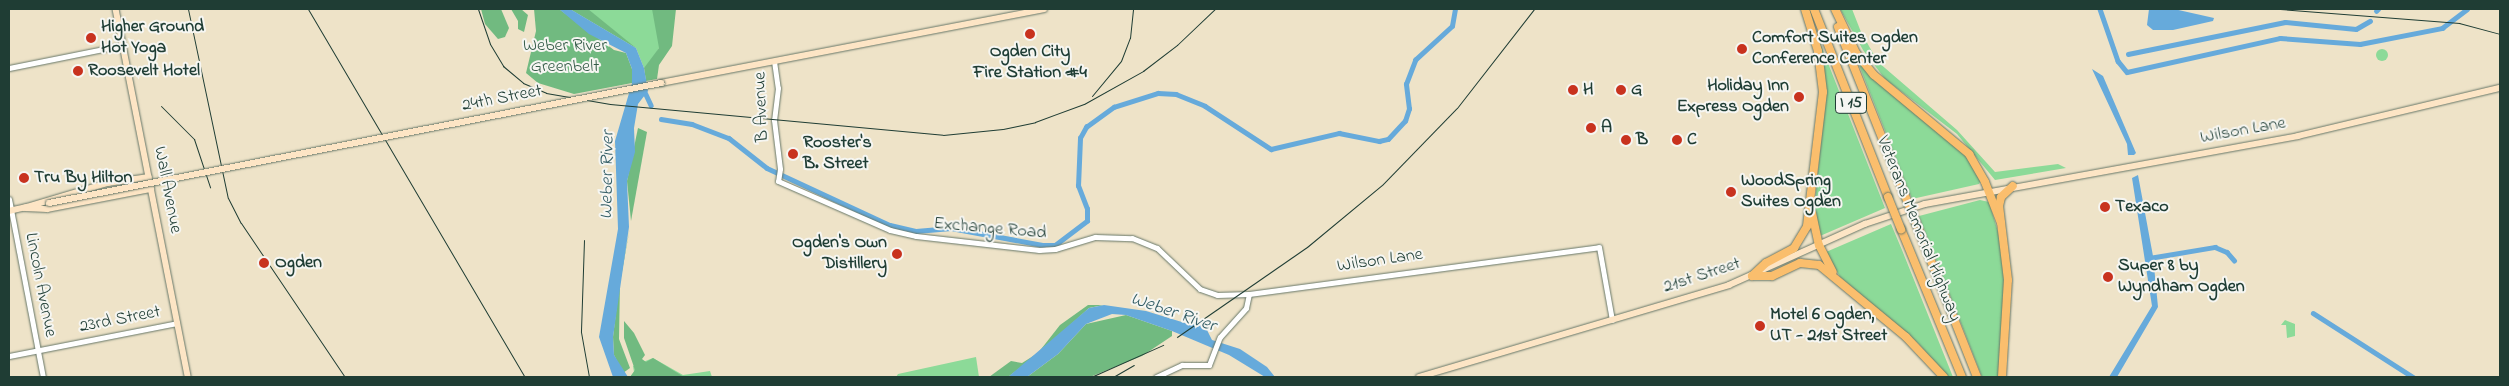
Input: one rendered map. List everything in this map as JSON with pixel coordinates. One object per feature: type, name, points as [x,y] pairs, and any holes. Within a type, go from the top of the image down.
[{"type":"highway","points":[[1752,276],[1799,243],[1806,226],[1811,200],[1823,87],[1818,51],[1805,9]]},
{"type":"highway","name":"Veterans Memorial Highway","points":[[1814,9],[1888,198],[1962,377]]},
{"type":"highway","name":"Veterans Memorial Highway","points":[[1830,9],[1977,377]]},
{"type":"highway","points":[[1835,9],[1856,53],[1874,75],[1956,140],[1976,164],[1989,190],[2001,223]]},
{"type":"highway","points":[[2002,377],[2008,280],[1999,202],[2013,186]]},
{"type":"highway","points":[[1811,200],[1813,225],[1819,245],[1837,278]]},
{"type":"highway","points":[[1752,276],[1772,276],[1809,263],[1819,265],[1837,278],[1917,347],[1944,377]]},
{"type":"main road","name":"Wall Avenue","points":[[116,9],[188,377]]},
{"type":"main road","name":"24th Street","points":[[10,211],[1044,9]]},
{"type":"main road","name":"Wilson Lane","points":[[1989,190],[2298,136],[2500,88]]},
{"type":"main road","name":"24th Street","points":[[24,208],[108,183],[149,177]]},
{"type":"main road","name":"24th Street","points":[[24,208],[47,209],[151,188]]},
{"type":"main road","name":"21st Street","points":[[1419,377],[1752,276],[1819,245],[1902,211],[1989,190]]},
{"type":"street","points":[[9,68],[123,45]]},
{"type":"street","name":"B Avenue","points":[[774,61],[778,88],[774,120],[780,169],[779,178]]},
{"type":"street","name":"Exchange Road","points":[[779,178],[890,230],[916,236],[1039,250],[1055,249],[1095,237],[1132,238],[1156,248],[1200,289],[1217,295],[1248,294]]},
{"type":"street","name":"Lincoln Avenue","points":[[9,199],[44,377]]},
{"type":"street","name":"Wilson Lane","points":[[1248,294],[1599,247],[1612,320]]},
{"type":"street","points":[[1156,377],[1182,366],[1208,365],[1220,337],[1246,308],[1248,294]]},
{"type":"street","name":"23rd Street","points":[[9,356],[177,323]]},
{"type":"green space","points":[[481,9],[501,9],[509,28],[505,37],[498,39],[485,24]]},
{"type":"green space","name":"Weber River Greenbelt","points":[[511,9],[521,9],[528,15],[524,32],[518,29],[518,21]]},
{"type":"green space","name":"Weber River Greenbelt","points":[[534,9],[559,9],[614,50],[626,53],[632,69],[632,83],[574,94],[538,83],[526,73],[536,31]]},
{"type":"green space","points":[[570,9],[683,9],[675,10],[650,65],[644,68],[636,48]]},
{"type":"green space","name":"Weber River Greenbelt","points":[[570,9],[588,9],[636,48]]},
{"type":"green space","points":[[652,9],[676,9],[672,46],[659,65],[657,79],[646,81],[644,68],[659,48]]},
{"type":"green space","points":[[1840,9],[1852,9],[1861,32],[1878,62],[1957,130],[1995,172],[2058,164],[2066,168],[1995,180],[1957,134],[1885,79],[1863,50]]},
{"type":"green space","points":[[1815,30],[1885,208],[1820,236],[1814,212],[1826,91]]},
{"type":"green space","points":[[2384,49],[2387,50],[2387,60],[2380,61],[2377,60],[2376,53],[2377,50]]},
{"type":"green space","points":[[1855,55],[1961,149],[1981,180],[1979,184],[1912,199]]},
{"type":"green space","points":[[638,128],[647,132],[631,221],[627,181]]},
{"type":"green space","points":[[1980,200],[1989,202],[2002,245],[2005,290],[1998,377],[1982,377],[1919,216]]},
{"type":"green space","points":[[1891,224],[1953,377],[1948,377],[1918,343],[1840,277],[1826,252]]},
{"type":"green space","points":[[630,227],[620,283],[619,339],[630,368],[623,373],[614,355],[613,337],[620,279]]},
{"type":"green space","points":[[1088,305],[1103,305],[1089,308],[1039,353],[1008,377],[989,377],[1011,361],[1022,363],[1038,353],[1060,325]]},
{"type":"green space","points":[[1126,315],[1172,331],[1172,336],[1142,356],[1090,377],[1027,377],[1058,354],[1086,324]]},
{"type":"green space","points":[[2285,320],[2295,324],[2295,336],[2287,338],[2286,325],[2281,325]]},
{"type":"green space","points":[[624,321],[634,333],[645,355],[642,359],[646,362],[653,358],[684,377],[630,377],[635,370],[624,338]]},
{"type":"green space","points":[[976,357],[979,377],[896,377],[898,374]]},
{"type":"green space","points":[[653,358],[683,375],[710,371],[712,377],[630,377],[634,372],[633,366]]},
{"type":"water","points":[[559,9],[570,9],[636,48],[644,68],[648,91],[638,104],[634,128],[635,152],[627,181],[629,227],[613,337],[614,355],[628,377],[613,377],[599,337],[618,229],[615,141],[632,83],[632,69],[626,53],[589,34]]},
{"type":"water","points":[[2149,9],[2174,9],[2214,18],[2213,21],[2173,30],[2153,30],[2147,25]]},
{"type":"water","points":[[2092,69],[2103,76],[2136,153],[2134,155],[2128,155],[2127,144]]},
{"type":"water","points":[[2138,175],[2153,256],[2158,307],[2117,377],[2109,377],[2152,306],[2132,178]]},
{"type":"water","points":[[1104,305],[1146,311],[1185,323],[1193,321],[1206,328],[1212,340],[1240,349],[1267,367],[1275,377],[1265,377],[1229,355],[1172,331],[1126,315],[1112,314],[1086,324],[1058,354],[1027,377],[1008,377],[1089,308]]},
{"type":"waterway","points":[[661,119],[692,124],[729,138],[767,168],[890,225],[916,231],[951,228],[1043,245],[1055,245],[1087,221],[1087,209],[1078,186],[1080,138],[1086,127],[1114,107],[1158,93],[1176,94],[1205,106],[1271,149],[1339,133],[1379,141],[1388,139],[1405,121],[1409,109],[1406,84],[1415,60],[1452,26],[1455,9]]},
{"type":"waterway","points":[[2100,9],[2118,61],[2127,72],[2280,38],[2360,44],[2442,28],[2467,9]]},
{"type":"waterway","points":[[2128,54],[2285,22],[2356,29],[2370,21]]},
{"type":"waterway","points":[[643,88],[651,105]]},
{"type":"waterway","points":[[2149,258],[2215,247],[2227,252],[2234,260]]},
{"type":"waterway","points":[[2313,313],[2413,377]]},
{"type":"railway","points":[[188,9],[228,198],[241,223],[345,377]]},
{"type":"railway","points":[[308,9],[525,377]]},
{"type":"railway","points":[[478,9],[490,44],[503,66],[523,83],[546,93],[610,104],[943,135],[1003,129],[1035,122],[1084,104],[1143,71],[1177,45],[1215,9]]},
{"type":"railway","points":[[1092,96],[1121,61],[1130,38],[1133,9]]},
{"type":"railway","points":[[1177,337],[1307,247],[1382,185],[1457,108],[1534,9]]},
{"type":"railway","points":[[2280,9],[2459,23],[2500,34]]},
{"type":"railway","points":[[161,106],[194,139],[210,187]]},
{"type":"railway","points":[[584,240],[581,332],[589,377]]},
{"type":"railway","points":[[1091,377],[1163,345]]},
{"type":"railway","points":[[1113,377],[1134,365]]},
{"type":"place","name":"Ogden City Fire Station #4","points":[[1030,34]]},
{"type":"place","name":"Higher Ground Hot Yoga","points":[[91,38]]},
{"type":"place","name":"Comfort Suites Ogden Conference Center","points":[[1742,49]]},
{"type":"place","name":"Roosevelt Hotel","points":[[78,71]]},
{"type":"place","name":"H","points":[[1573,90]]},
{"type":"place","name":"G","points":[[1621,90]]},
{"type":"place","name":"Holiday Inn Express Ogden","points":[[1799,97]]},
{"type":"place","name":"A","points":[[1591,128]]},
{"type":"place","name":"B","points":[[1626,140]]},
{"type":"place","name":"C","points":[[1677,140]]},
{"type":"place","name":"Rooster's B. Street","points":[[793,154]]},
{"type":"place","name":"Tru By Hilton","points":[[24,178]]},
{"type":"place","name":"WoodSpring Suites Ogden","points":[[1731,192]]},
{"type":"place","name":"Texaco","points":[[2105,207]]},
{"type":"place","name":"Ogden's Own Distillery","points":[[897,254]]},
{"type":"place","name":"Ogden","points":[[264,263]]},
{"type":"place","name":"Super 8 by Wyndham Ogden","points":[[2108,277]]},
{"type":"place","name":"Motel 6 Ogden, UT - 21st Street","points":[[1760,326]]},
{"type":"water label","name":"Weber River","points":[[608,175]]},
{"type":"water label","name":"Weber River","points":[[1173,313]]}]
